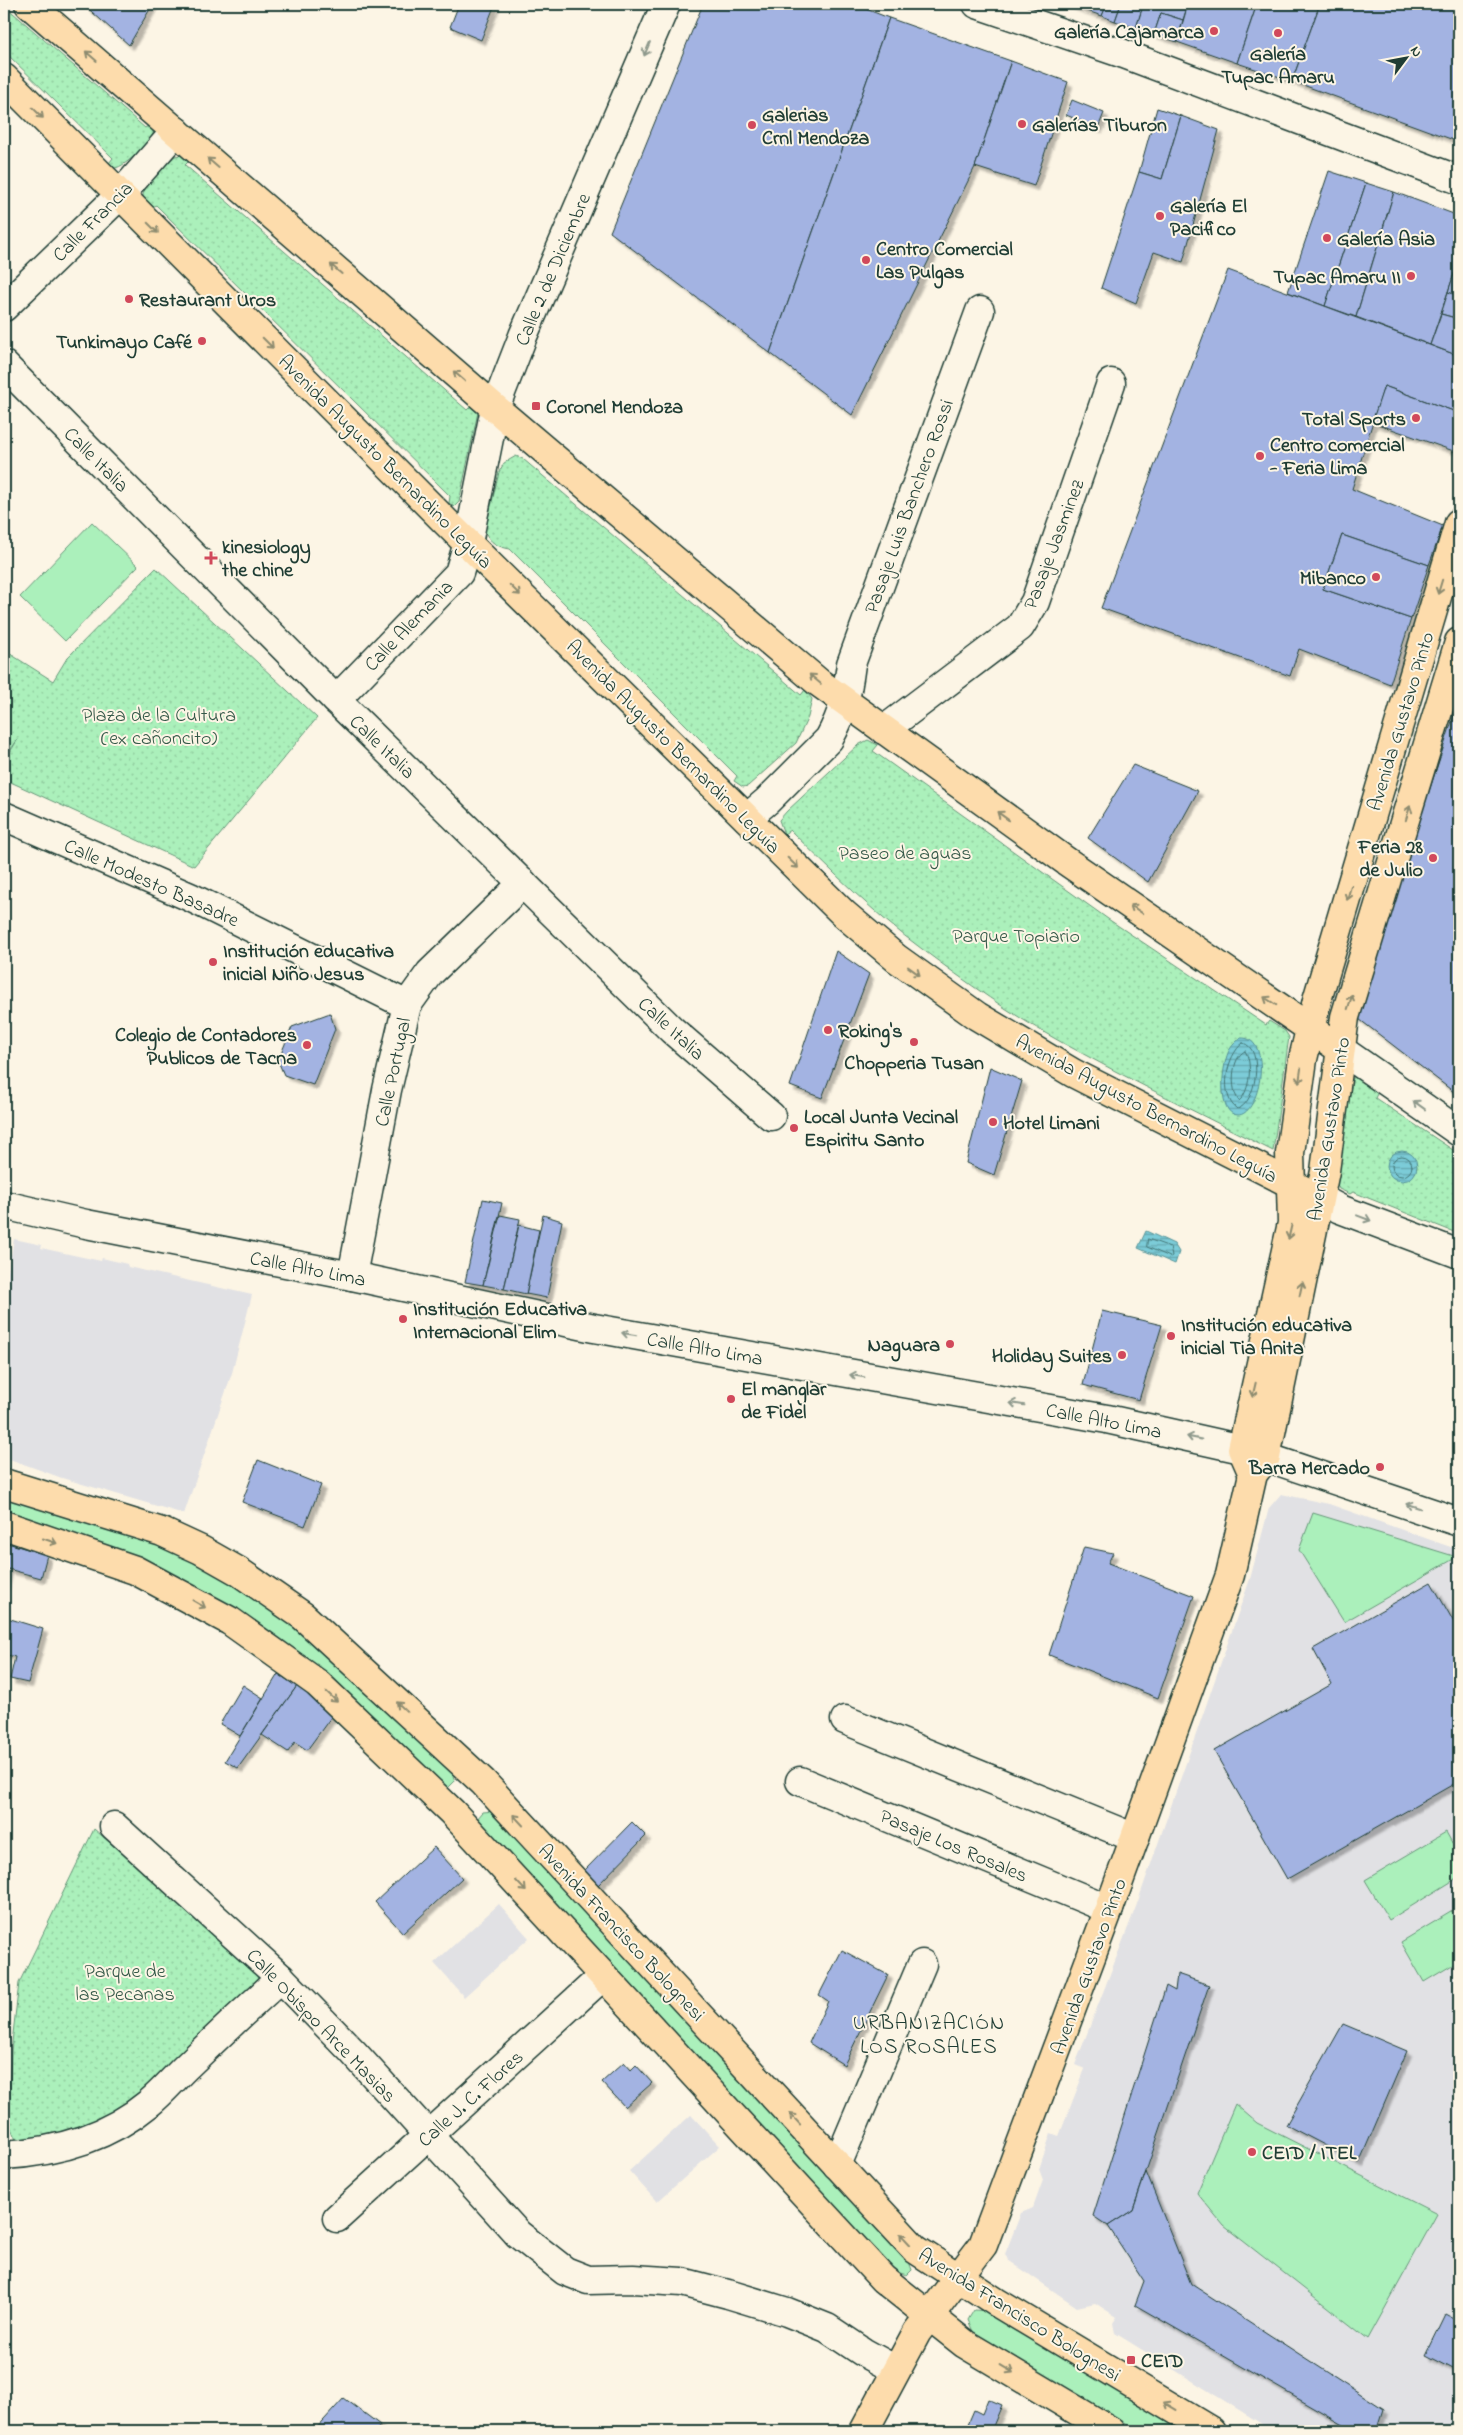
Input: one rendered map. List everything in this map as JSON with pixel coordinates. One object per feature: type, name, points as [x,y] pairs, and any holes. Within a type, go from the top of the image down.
[{"type":"main road","points":[[29,4],[496,408],[846,704],[1066,861],[1340,1049]]},
{"type":"main road","name":"Avenida Augusto Bernardino Leguía","points":[[4,78],[468,543],[844,914],[896,958],[977,1016],[1073,1073],[1319,1198]]},
{"type":"main road","name":"Avenida Gustavo Pinto","points":[[1254,1460],[1292,1223],[1289,1183],[1290,1153],[1303,1059],[1316,1000],[1459,523]]},
{"type":"main road","name":"Avenida Gustavo Pinto","points":[[864,2431],[917,2332],[983,2245],[1109,1909],[1230,1576],[1254,1460],[1319,1198],[1337,1088],[1345,1017],[1459,642]]},
{"type":"main road","name":"Avenida Francisco Bolognesi","points":[[4,1483],[162,1532],[201,1550],[238,1571],[303,1616],[484,1782],[915,2249],[958,2278],[1211,2431]]},
{"type":"main road","points":[[4,1525],[135,1570],[230,1621],[317,1683],[452,1812],[883,2279],[966,2344],[1111,2431]]},
{"type":"main road","points":[[452,1812],[484,1782]]},
{"type":"street","name":"Calle 2 de Diciembre","points":[[468,543],[496,408],[522,336],[666,4]]},
{"type":"street","points":[[977,4],[1124,54],[1459,180]]},
{"type":"street","name":"Calle Francia","points":[[4,307],[120,195],[176,131]]},
{"type":"street","name":"Pasaje Luis Banchero Rossi","points":[[747,818],[767,801],[829,739],[846,704],[851,664],[980,311]]},
{"type":"street","name":"Calle Italia","points":[[4,365],[336,700],[672,1030],[771,1116]]},
{"type":"street","name":"Pasaje Jasminez","points":[[884,730],[1020,627],[1035,602],[1111,383]]},
{"type":"street","name":"Calle Alemania","points":[[336,700],[459,573],[468,543]]},
{"type":"street","name":"Calle Modesto Basadre","points":[[4,816],[190,897],[406,1005]]},
{"type":"street","name":"Calle Portugal","points":[[352,1276],[387,1090],[406,1005],[430,973],[523,883]]},
{"type":"street","points":[[1340,1049],[1459,1132]]},
{"type":"street","name":"Avenida Augusto Bernardino Leguía","points":[[1319,1198],[1340,1209],[1459,1254]]},
{"type":"street","name":"Calle Alto Lima","points":[[4,1206],[352,1276],[594,1328],[1106,1419],[1254,1460],[1459,1522]]},
{"type":"street","points":[[845,1720],[1135,1838]]},
{"type":"street","name":"Pasaje Los Rosales","points":[[800,1781],[1109,1909]]},
{"type":"street","name":"Calle Obispo Arce Masias","points":[[114,1826],[280,1978],[353,2052],[428,2137],[518,2234],[565,2271],[588,2280],[633,2278],[682,2282],[728,2294],[787,2312],[827,2328],[863,2352],[896,2370]]},
{"type":"street","points":[[837,2165],[922,1964]]},
{"type":"street","name":"Calle J. C. Flores","points":[[337,2218],[603,1976]]},
{"type":"street","points":[[4,2155],[56,2149],[82,2141],[128,2119],[165,2088],[280,1978]]},
{"type":"shaded area","points":[[14,1239],[42,1245],[41,1248],[101,1261],[102,1258],[127,1264],[128,1267],[252,1295],[232,1373],[184,1514],[62,1478],[4,1457],[4,1294]]},
{"type":"shaded area","points":[[1281,1494],[1329,1504],[1459,1550],[1459,2431],[1273,2431],[1115,2333],[1113,2323],[1117,2317],[1095,2303],[1077,2307],[1008,2260],[1005,2254],[1021,2213],[1033,2208],[1043,2180],[1039,2169],[1051,2133],[1059,2136],[1085,2069],[1075,2065],[1137,1904],[1250,1579],[1269,1508]]},
{"type":"shaded area","points":[[499,1904],[529,1938],[464,1997],[434,1963]]},
{"type":"shaded area","points":[[691,2115],[720,2146],[657,2202],[629,2171]]},
{"type":"green space","points":[[4,5],[145,128],[149,125],[154,131],[143,147],[125,163],[115,168],[109,163],[113,158],[4,51]]},
{"type":"green space","points":[[181,155],[189,161],[185,165],[467,410],[472,405],[478,412],[459,502],[454,507],[449,503],[450,496],[156,205],[152,208],[146,202],[143,195],[147,186],[175,156]]},
{"type":"green space","points":[[516,456],[523,459],[801,695],[805,690],[812,699],[808,717],[796,743],[748,786],[743,787],[734,781],[737,776],[510,549],[498,546],[489,539],[485,531],[499,472],[504,463]]},
{"type":"green space","points":[[92,522],[138,566],[65,641],[20,597]]},
{"type":"green space","name":"Plaza de la Cultura (ex cañoncito)","points":[[156,568],[317,718],[194,866],[4,779],[4,762],[18,739],[4,759],[4,650],[53,681],[67,658]]},
{"type":"green space","name":"Parque Topiario","points":[[868,740],[878,745],[873,751],[1108,919],[1266,1025],[1269,1021],[1285,1031],[1289,1037],[1273,1151],[1087,1056],[1043,1032],[1007,1009],[904,936],[854,892],[790,830],[784,834],[779,820],[787,811],[858,745]]},
{"type":"green space","points":[[1358,1075],[1379,1090],[1375,1098],[1459,1154],[1459,1234],[1353,1192],[1350,1194],[1339,1189],[1337,1185],[1352,1079]]},
{"type":"green space","points":[[4,1491],[187,1552],[294,1621],[450,1768],[455,1781],[448,1788],[436,1781],[328,1682],[4,1517]]},
{"type":"green space","points":[[1313,1513],[1457,1557],[1344,1622],[1299,1550]]},
{"type":"green space","points":[[495,1811],[907,2256],[912,2270],[907,2275],[893,2271],[477,1819],[483,1812]]},
{"type":"green space","name":"Parque de las Pecanas","points":[[94,1829],[259,1971],[257,1985],[125,2112],[90,2133],[16,2140],[8,2121],[11,2051],[19,1983]]},
{"type":"green space","points":[[1446,1832],[1459,1855],[1459,1877],[1389,1920],[1365,1880]]},
{"type":"green space","points":[[1459,1907],[1459,1961],[1424,1982],[1401,1942]]},
{"type":"green space","points":[[1235,2104],[1257,2123],[1437,2214],[1368,2339],[1224,2226],[1197,2193]]},
{"type":"green space","points":[[974,2310],[990,2311],[1189,2431],[1138,2431],[974,2334],[968,2320]]},
{"type":"water","points":[[1241,1038],[1251,1041],[1257,1049],[1260,1061],[1260,1076],[1253,1103],[1246,1112],[1238,1115],[1231,1113],[1226,1106],[1223,1075],[1227,1055],[1232,1046]]},
{"type":"water","points":[[1402,1151],[1413,1155],[1417,1166],[1413,1177],[1402,1181],[1391,1177],[1387,1166],[1391,1155]]},
{"type":"water","points":[[1146,1231],[1174,1244],[1179,1252],[1175,1264],[1138,1248]]},
{"type":"building","points":[[83,4],[153,4],[129,45]]},
{"type":"building","points":[[459,4],[495,4],[481,40],[450,27]]},
{"type":"building","name":"Galerias Crnl Mendoza","points":[[703,4],[853,4],[889,18],[770,353],[610,232]]},
{"type":"building","points":[[1067,4],[1107,4],[1102,16]]},
{"type":"building","points":[[1107,4],[1121,4],[1115,21],[1102,16]]},
{"type":"building","points":[[1121,4],[1143,6],[1136,28],[1115,21]]},
{"type":"building","points":[[1137,4],[1188,4],[1183,20],[1161,13],[1154,34],[1136,28],[1143,6]]},
{"type":"building","name":"Galería Cajamarca","points":[[1188,4],[1257,4],[1237,63],[1177,42]]},
{"type":"building","name":"Galería Tupac Amaru","points":[[1257,4],[1320,4],[1292,81],[1237,63]]},
{"type":"building","points":[[1320,4],[1459,4],[1459,142],[1292,81]]},
{"type":"building","points":[[1161,13],[1183,20],[1177,42],[1154,34]]},
{"type":"building","name":"Centro Comercial Las Pulgas","points":[[889,18],[1011,61],[975,167],[852,415],[770,353]]},
{"type":"building","name":"Galerías Tiburon","points":[[1011,61],[1068,82],[1034,186],[975,167]]},
{"type":"building","points":[[1072,100],[1104,113],[1098,128],[1066,115]]},
{"type":"building","points":[[1157,108],[1181,116],[1162,179],[1139,172]]},
{"type":"building","name":"Galería El Pacifico","points":[[1181,116],[1219,130],[1183,262],[1154,252],[1136,303],[1101,288],[1139,172],[1162,179]]},
{"type":"building","name":"Galería Asia","points":[[1329,171],[1366,183],[1325,306],[1288,292]]},
{"type":"building","points":[[1366,183],[1394,192],[1356,317],[1325,306]]},
{"type":"building","name":"Tupac Amaru II","points":[[1394,192],[1459,216],[1459,259],[1430,345],[1356,317]]},
{"type":"building","points":[[1459,259],[1459,296],[1448,292]]},
{"type":"building","name":"Centro comercial - Feria Lima","points":[[1228,270],[1459,356],[1459,413],[1384,386],[1352,489],[1443,526],[1429,565],[1342,535],[1323,589],[1411,619],[1390,684],[1299,649],[1290,676],[1101,608]]},
{"type":"building","points":[[1448,292],[1459,296],[1459,319],[1441,314]]},
{"type":"building","points":[[1441,314],[1459,319],[1459,356],[1430,345]]},
{"type":"building","name":"Total Sports","points":[[1384,386],[1459,413],[1459,453],[1372,422]]},
{"type":"building","name":"Mibanco","points":[[1342,535],[1429,565],[1411,619],[1323,589]]},
{"type":"building","name":"Feria 28 de Julio","points":[[1459,700],[1459,1096],[1355,1016]]},
{"type":"building","points":[[1133,765],[1198,791],[1148,882],[1088,838]]},
{"type":"building","name":"Roking's","points":[[836,951],[869,974],[822,1098],[790,1086]]},
{"type":"building","name":"Colegio de Contadores Publicos de Tacna","points":[[330,1013],[335,1029],[313,1085],[284,1075],[278,1061],[292,1027]]},
{"type":"building","name":"Hotel Limani","points":[[990,1067],[1022,1081],[994,1175],[966,1163]]},
{"type":"building","points":[[483,1199],[502,1203],[483,1285],[465,1282]]},
{"type":"building","points":[[500,1215],[520,1219],[504,1289],[483,1285]]},
{"type":"building","points":[[543,1215],[562,1221],[547,1298],[526,1294]]},
{"type":"building","points":[[519,1225],[539,1230],[526,1294],[504,1289]]},
{"type":"building","name":"Holiday Suites","points":[[1102,1311],[1162,1325],[1139,1400],[1083,1385]]},
{"type":"building","points":[[258,1460],[321,1485],[305,1526],[242,1502]]},
{"type":"building","points":[[4,1542],[47,1555],[41,1578],[8,1569],[4,1586]]},
{"type":"building","points":[[1084,1547],[1113,1553],[1108,1563],[1194,1596],[1158,1698],[1049,1655]]},
{"type":"building","points":[[1431,1582],[1459,1631],[1459,1781],[1287,1879],[1214,1751],[1332,1684],[1313,1649]]},
{"type":"building","points":[[4,1617],[43,1629],[28,1683],[10,1679],[15,1657],[4,1654]]},
{"type":"building","points":[[278,1674],[297,1686],[238,1768],[225,1761]]},
{"type":"building","points":[[243,1685],[263,1698],[240,1736],[220,1724]]},
{"type":"building","points":[[297,1686],[334,1713],[307,1750],[295,1742],[288,1752],[262,1735]]},
{"type":"building","points":[[632,1822],[646,1836],[597,1886],[584,1871]]},
{"type":"building","points":[[434,1847],[462,1878],[403,1933],[375,1902]]},
{"type":"building","points":[[842,1950],[888,1975],[844,2065],[809,2043],[828,2001],[819,1995]]},
{"type":"building","points":[[1177,1974],[1209,1985],[1133,2210],[1108,2226],[1093,2216],[1166,1986],[1175,1991]]},
{"type":"building","points":[[1343,2024],[1407,2051],[1359,2163],[1286,2125]]},
{"type":"building","points":[[624,2062],[631,2070],[636,2065],[652,2083],[625,2107],[602,2082]]},
{"type":"building","points":[[1146,2172],[1191,2284],[1384,2409],[1377,2431],[1354,2431],[1135,2305],[1144,2281],[1108,2226],[1133,2210]]},
{"type":"building","points":[[1446,2314],[1459,2321],[1459,2372],[1426,2355]]},
{"type":"building","points":[[344,2398],[380,2425],[376,2431],[314,2431]]},
{"type":"building","points":[[988,2399],[1002,2405],[991,2431],[965,2431],[974,2410],[982,2414]]},
{"type":"place","name":"Galería Cajamarca","points":[[1214,31]]},
{"type":"place","name":"Galería Tupac Amaru","points":[[1278,33]]},
{"type":"place","name":"Galerías Tiburon","points":[[1022,124]]},
{"type":"place","name":"Galerias Crnl Mendoza","points":[[752,125]]},
{"type":"place","name":"Galería El Pacifico","points":[[1160,216]]},
{"type":"place","name":"Galería Asia","points":[[1327,238]]},
{"type":"place","name":"Centro Comercial Las Pulgas","points":[[866,260]]},
{"type":"place","name":"Tupac Amaru II","points":[[1411,276]]},
{"type":"place","name":"Restaurant Uros","points":[[129,299]]},
{"type":"place","name":"Tunkimayo Café","points":[[202,341]]},
{"type":"place","name":"Coronel Mendoza","points":[[536,406]]},
{"type":"place","name":"Total Sports","points":[[1416,418]]},
{"type":"place","name":"Centro comercial - Feria Lima","points":[[1260,456]]},
{"type":"place","name":"kinesiology the chine","points":[[211,558]]},
{"type":"place","name":"Mibanco","points":[[1376,577]]},
{"type":"place","name":"Feria 28 de Julio","points":[[1433,858]]},
{"type":"place","name":"Institución educativa inicial Niño Jesus","points":[[213,962]]},
{"type":"place","name":"Roking's","points":[[828,1030]]},
{"type":"place","name":"Chopperia Tusan","points":[[914,1042]]},
{"type":"place","name":"Colegio de Contadores Publicos de Tacna","points":[[307,1045]]},
{"type":"place","name":"Hotel Limani","points":[[993,1122]]},
{"type":"place","name":"Local Junta Vecinal Espiritu Santo","points":[[794,1128]]},
{"type":"place","name":"Institución Educativa Internacional Elim","points":[[403,1319]]},
{"type":"place","name":"Institución educativa inicial Tia Anita","points":[[1171,1336]]},
{"type":"place","name":"Naguara","points":[[950,1344]]},
{"type":"place","name":"Holiday Suites","points":[[1122,1355]]},
{"type":"place","name":"El manglar de Fidel","points":[[731,1399]]},
{"type":"place","name":"Barra Mercado","points":[[1380,1467]]},
{"type":"place","name":"CEID / ITEL","points":[[1252,2152]]},
{"type":"place","name":"CEID","points":[[1131,2360]]},
{"type":"district","name":"URBANIZACIÓN LOS ROSALES","points":[[929,2034]]},
{"type":"park label","name":"Paseo de aguas","points":[[905,852]]}]
